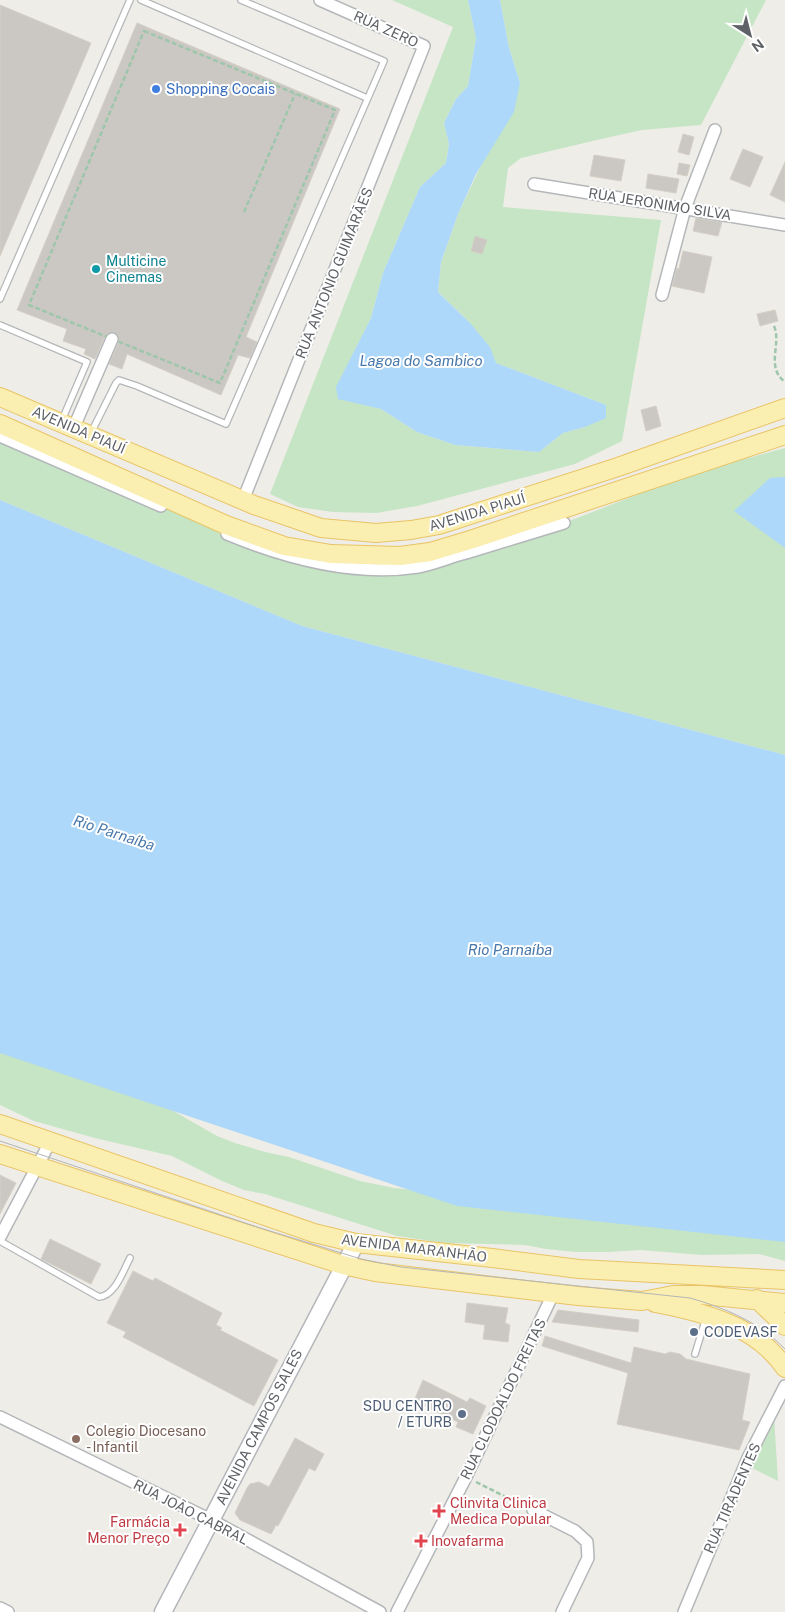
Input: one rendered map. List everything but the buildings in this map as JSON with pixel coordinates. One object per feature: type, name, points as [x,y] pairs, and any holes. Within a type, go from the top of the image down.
[{"type":"main road","name":"AVENIDA PIAUÍ","points":[[0,397],[243,500],[321,528],[376,533],[439,525],[618,468],[785,408]]},
{"type":"main road","name":"AVENIDA PIAUÍ","points":[[0,424],[226,525],[284,546],[330,554],[376,556],[400,556],[430,552],[785,436]]},
{"type":"main road","name":"AVENIDA MARANHÃO","points":[[0,1124],[314,1233],[356,1243],[580,1269],[785,1280]]},
{"type":"main road","name":"AVENIDA MARANHÃO","points":[[0,1154],[343,1265],[375,1272],[642,1301],[673,1295],[702,1295],[785,1303]]},
{"type":"main road","name":"AVENIDA CAMPOS SALES","points":[[164,1612],[356,1243]]},
{"type":"main road","points":[[732,1276],[785,1326]]},
{"type":"main road","points":[[642,1301],[714,1316],[750,1334],[775,1355],[785,1368]]},
{"type":"street","name":"RUA ZERO","points":[[320,0],[424,46]]},
{"type":"street","name":"RUA ANTONIO GUIMARÃES","points":[[243,500],[424,46]]},
{"type":"street","points":[[662,295],[686,208],[715,130]]},
{"type":"street","name":"RUA JERONIMO SILVA","points":[[534,184],[785,225]]},
{"type":"street","points":[[67,425],[112,339]]},
{"type":"street","points":[[0,436],[247,542],[294,558],[337,567],[376,570],[420,566],[564,523]]},
{"type":"street","points":[[0,1239],[50,1142]]},
{"type":"street","name":"RUA CLODOALDO FREITAS","points":[[397,1612],[466,1477],[554,1292]]},
{"type":"street","name":"RUA TIRADENTES","points":[[684,1612],[748,1458],[785,1386]]},
{"type":"street","name":"RUA JOÃO CABRAL","points":[[0,1417],[211,1520],[380,1612]]},
{"type":"street","points":[[533,1510],[575,1531],[587,1542],[588,1558],[562,1612]]},
{"type":"street","points":[[0,1608],[8,1612]]},
{"type":"lane","points":[[0,299],[130,0]]},
{"type":"lane","points":[[140,0],[368,98]]},
{"type":"lane","points":[[90,434],[116,383],[120,380],[226,424],[384,61],[241,0]]},
{"type":"lane","points":[[0,325],[87,362],[67,425]]},
{"type":"lane","points":[[0,1239],[98,1297],[104,1297],[111,1293],[130,1258]]},
{"type":"lane","points":[[695,1354],[707,1314]]},
{"type":"path","points":[[144,31],[295,94],[335,110],[220,383],[30,305],[144,31]]},
{"type":"path","points":[[244,212],[295,94]]},
{"type":"path","points":[[774,326],[778,335],[774,365],[777,373],[785,382]]},
{"type":"path","points":[[466,1477],[533,1510]]},
{"type":"green space","points":[[392,0],[468,0],[476,38],[468,86],[456,99],[444,123],[449,144],[446,163],[420,187],[383,273],[371,318],[356,348],[338,398],[381,409],[417,432],[455,445],[539,452],[563,433],[585,427],[606,405],[496,363],[478,333],[438,292],[441,262],[458,214],[520,83],[509,48],[500,0],[766,0],[701,125],[642,130],[601,139],[521,158],[508,168],[503,207],[661,220],[622,441],[575,464],[417,506],[376,513],[333,512],[298,507],[270,494],[453,27]]},
{"type":"green space","points":[[0,436],[376,570],[564,523],[693,473],[785,448],[785,755],[302,626],[0,500]]},
{"type":"green space","points":[[0,1051],[149,1097],[217,1136],[265,1152],[289,1157],[360,1181],[394,1188],[785,1226],[785,1261],[759,1254],[702,1255],[640,1250],[576,1252],[525,1245],[446,1243],[397,1236],[265,1194],[244,1190],[172,1156],[34,1121],[0,1105]]},
{"type":"green space","points":[[774,1416],[778,1481],[748,1466]]},
{"type":"water","name":"Lagoa do Sambico","points":[[468,0],[500,0],[509,48],[520,83],[514,112],[476,174],[458,214],[441,262],[438,292],[471,324],[490,347],[496,363],[606,405],[606,418],[585,427],[563,433],[539,452],[455,445],[417,432],[381,409],[338,399],[336,387],[371,318],[383,273],[420,187],[446,163],[449,144],[444,123],[456,99],[468,86],[476,38]]},
{"type":"water","points":[[785,477],[785,548],[734,511],[770,478]]},
{"type":"water","name":"Rio Parnaíba","points":[[0,500],[302,626],[785,755],[785,1242],[457,1206],[0,1053]]},
{"type":"tram line","points":[[0,1141],[257,1227],[361,1259],[401,1267],[690,1298],[716,1306],[741,1317],[764,1331],[785,1349]]},
{"type":"place","name":"Shopping Cocais","points":[[156,89]]},
{"type":"place","name":"Multicine Cinemas","points":[[96,269]]},
{"type":"place","name":"CODEVASF","points":[[694,1332]]},
{"type":"place","name":"SDU CENTRO / ETURB","points":[[462,1414]]},
{"type":"place","name":"Colegio Diocesano - Infantil","points":[[76,1439]]},
{"type":"place","name":"Clinvita Clinica Medica Popular","points":[[439,1511]]},
{"type":"place","name":"Farmácia Menor Preço","points":[[180,1530]]},
{"type":"place","name":"Inovafarma","points":[[421,1541]]}]
